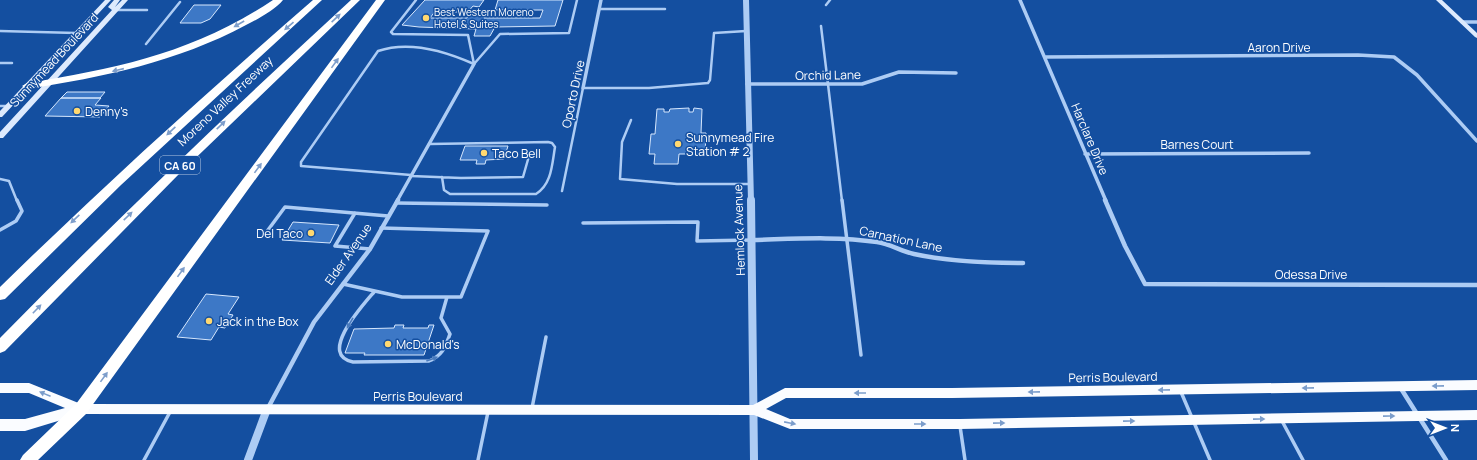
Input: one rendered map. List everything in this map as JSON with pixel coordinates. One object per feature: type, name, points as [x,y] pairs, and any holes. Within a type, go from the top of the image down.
[{"type":"highway","points":[[27,86],[112,72],[170,56],[223,34],[279,0]]},
{"type":"highway","name":"Moreno Valley Freeway","points":[[0,295],[73,221],[192,111],[318,0]]},
{"type":"highway","name":"Moreno Valley Freeway","points":[[0,347],[114,230],[228,118],[356,0]]},
{"type":"highway","points":[[28,460],[81,409],[381,0]]},
{"type":"main road","name":"Sunnymead Boulevard","points":[[0,115],[108,0]]},
{"type":"main road","points":[[116,0],[111,7],[116,10]]},
{"type":"main road","name":"Sunnymead Boulevard","points":[[0,136],[125,0]]},
{"type":"main road","points":[[1439,0],[1477,36]]},
{"type":"main road","name":"Perris Boulevard","points":[[754,410],[785,393],[952,394],[1477,385]]},
{"type":"main road","name":"Perris Boulevard","points":[[0,388],[29,388],[81,409]]},
{"type":"main road","name":"Perris Boulevard","points":[[0,425],[25,425],[81,409],[754,410],[790,424],[960,424],[1477,415]]},
{"type":"street","name":"Oporto Drive","points":[[583,88],[601,0]]},
{"type":"street","name":"Hemlock Avenue","points":[[746,0],[752,240],[754,460]]},
{"type":"street","name":"Harclare Drive","points":[[1020,0],[1125,246],[1145,284]]},
{"type":"street","points":[[1462,22],[1477,22]]},
{"type":"street","name":"Aaron Drive","points":[[1045,57],[1358,55],[1394,57],[1417,75],[1477,141]]},
{"type":"street","name":"Elder Avenue","points":[[248,460],[267,409],[314,322],[370,249],[474,64]]},
{"type":"street","name":"Orchid Lane","points":[[747,84],[862,84],[899,72],[956,73]]},
{"type":"street","name":"Barnes Court","points":[[1085,154],[1309,153]]},
{"type":"street","name":"Carnation Lane","points":[[752,240],[848,238],[879,242],[913,254],[958,261],[983,263],[1023,263]]},
{"type":"street","name":"Odessa Drive","points":[[1145,284],[1477,285]]},
{"type":"street","points":[[1400,386],[1446,460]]},
{"type":"lane","points":[[416,0],[391,32],[393,34],[468,35],[474,64]]},
{"type":"lane","points":[[474,64],[500,34],[569,33],[576,0]]},
{"type":"lane","points":[[826,5],[830,0]]},
{"type":"lane","points":[[146,44],[180,2]]},
{"type":"lane","points":[[600,9],[665,9]]},
{"type":"lane","points":[[116,10],[147,10]]},
{"type":"lane","points":[[821,26],[848,238],[861,355]]},
{"type":"lane","points":[[0,31],[76,33]]},
{"type":"lane","points":[[583,88],[649,88],[708,83],[710,80],[714,34],[746,31]]},
{"type":"lane","points":[[474,64],[446,52],[404,48],[382,49],[378,51],[301,162],[301,166],[442,178],[523,177],[529,156]]},
{"type":"lane","points":[[0,63],[12,63]]},
{"type":"lane","name":"Oporto Drive","points":[[562,191],[583,88]]},
{"type":"lane","points":[[0,106],[8,106]]},
{"type":"lane","points":[[632,120],[622,142],[620,179],[676,184],[750,184]]},
{"type":"lane","points":[[429,144],[548,142],[555,147],[547,186],[536,194],[450,194],[444,190],[442,178]]},
{"type":"lane","points":[[0,179],[9,181],[22,211],[16,221],[0,230]]},
{"type":"lane","points":[[396,203],[547,205]]},
{"type":"lane","points":[[268,230],[285,207],[388,216]]},
{"type":"lane","points":[[355,213],[335,246],[370,249]]},
{"type":"lane","points":[[583,223],[698,222],[698,241],[752,240]]},
{"type":"lane","points":[[343,284],[402,297],[461,297],[488,230],[381,228]]},
{"type":"lane","points":[[374,292],[350,322],[339,348],[341,357],[346,360],[353,362],[429,361],[438,357],[443,352],[450,334],[441,318],[447,297]]},
{"type":"lane","points":[[532,410],[546,337]]},
{"type":"lane","points":[[1180,390],[1210,460]]},
{"type":"lane","points":[[144,460],[171,409]]},
{"type":"lane","points":[[478,460],[488,410]]},
{"type":"lane","points":[[1281,418],[1303,460]]},
{"type":"lane","points":[[960,424],[965,460]]},
{"type":"building","name":"Best Western Moreno Hotel & Suites","points":[[425,0],[484,0],[479,7],[473,6],[467,13],[436,10],[430,18],[467,18],[469,15],[485,15],[484,18],[540,18],[543,10],[495,10],[498,0],[563,0],[555,26],[495,27],[490,36],[474,36],[476,29],[402,25]]},
{"type":"building","points":[[194,5],[221,5],[210,19],[201,23],[180,23]]},
{"type":"building","points":[[67,92],[105,92],[100,98],[61,98]]},
{"type":"building","name":"Denny's","points":[[61,98],[101,98],[95,105],[109,106],[100,117],[45,116]]},
{"type":"building","name":"Sunnymead Fire Station # 2","points":[[689,108],[689,112],[693,112],[694,108],[702,109],[701,133],[706,133],[705,154],[679,154],[678,164],[654,164],[655,154],[649,154],[651,134],[655,134],[657,109],[664,109],[664,112],[669,112],[670,109]]},
{"type":"building","name":"Taco Bell","points":[[465,146],[508,146],[504,159],[486,160],[485,164],[476,164],[477,160],[460,160]]},
{"type":"building","name":"Del Taco","points":[[293,222],[339,225],[330,243],[282,240]]},
{"type":"building","name":"Jack in the Box","points":[[206,294],[239,297],[228,314],[233,315],[225,328],[219,327],[211,340],[177,337]]},
{"type":"building","name":"McDonald's","points":[[395,325],[404,325],[403,328],[428,328],[429,325],[434,325],[424,355],[364,355],[365,353],[345,353],[354,329],[394,328]]},
{"type":"place","name":"Best Western Moreno Hotel & Suites","points":[[426,18]]},
{"type":"place","name":"Denny's","points":[[77,111]]},
{"type":"place","name":"Sunnymead Fire Station # 2","points":[[678,144]]},
{"type":"place","name":"Taco Bell","points":[[484,153]]},
{"type":"place","name":"Del Taco","points":[[311,233]]},
{"type":"place","name":"Jack in the Box","points":[[209,321]]},
{"type":"place","name":"McDonald's","points":[[388,344]]}]
